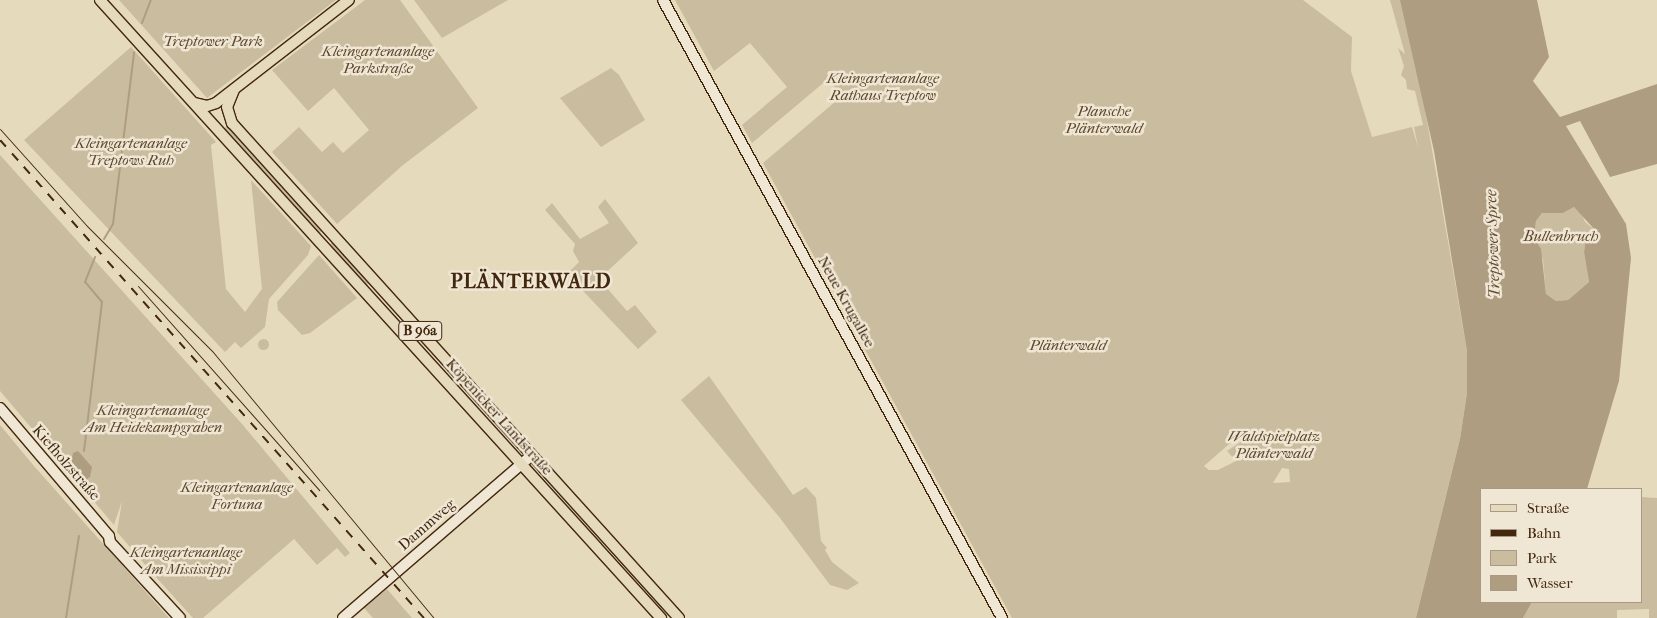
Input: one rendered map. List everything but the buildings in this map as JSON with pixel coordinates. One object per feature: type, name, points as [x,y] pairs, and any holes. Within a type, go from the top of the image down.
[{"type":"main road","name":"B 96a","points":[[100,0],[195,103]]},
{"type":"main road","points":[[195,103],[212,105],[349,0]]},
{"type":"main road","name":"Köpenicker Landstraße","points":[[234,90],[227,104],[229,119],[679,618]]},
{"type":"main road","name":"Köpenicker Landstraße","points":[[195,103],[661,618]]},
{"type":"street","name":"Neue Krugallee","points":[[663,0],[1002,618]]},
{"type":"street","name":"Kiefholzstraße","points":[[0,408],[109,536],[117,550],[124,553],[180,618]]},
{"type":"street","name":"Dammweg","points":[[343,618],[532,456]]},
{"type":"green space","name":"Treptower Park","points":[[119,0],[336,0],[207,98]]},
{"type":"green space","name":"Kleingartenanlage Parkstraße","points":[[365,0],[400,0],[478,108],[403,165],[337,224],[272,152],[299,127],[322,152],[333,142],[343,153],[369,130],[334,88],[308,111],[272,70]]},
{"type":"green space","points":[[414,0],[508,0],[442,38]]},
{"type":"green space","name":"Plänterwald","points":[[675,0],[1303,0],[1352,37],[1351,71],[1372,137],[1412,127],[1418,147],[1414,127],[1423,125],[1415,91],[1407,89],[1406,80],[1401,75],[1404,66],[1398,48],[1405,54],[1390,0],[1408,0],[1427,85],[1422,92],[1467,351],[1467,393],[1460,439],[1416,618],[1012,618],[763,163],[842,96],[828,79],[752,143],[742,125],[787,87],[750,43],[714,71]],"holes":[[[1236,438],[1242,441],[1227,451],[1236,461],[1218,470],[1209,470],[1204,466]],[[1282,468],[1289,469],[1290,482],[1273,483]]]},
{"type":"green space","name":"Kleingartenanlage Treptows Ruh","points":[[131,47],[216,142],[211,145],[226,289],[245,312],[262,289],[251,180],[311,246],[308,255],[269,299],[265,327],[241,348],[235,342],[225,352],[24,140]]},
{"type":"green space","points":[[611,68],[619,75],[645,120],[601,147],[560,98]]},
{"type":"green space","points":[[228,125],[324,229],[318,235],[223,130]]},
{"type":"green space","points":[[0,155],[242,424],[350,553],[345,557],[337,548],[317,565],[294,539],[203,618],[193,618],[154,575],[117,532],[122,501],[114,525],[0,391]]},
{"type":"green space","points":[[605,199],[638,243],[599,279],[627,311],[635,305],[657,332],[638,349],[567,274],[579,262],[573,251],[575,244],[545,210],[552,203],[580,239],[609,223],[598,207]]},
{"type":"green space","name":"Bullenbruch","points":[[1574,207],[1582,214],[1585,222],[1595,230],[1593,240],[1586,240],[1584,252],[1589,282],[1568,300],[1556,301],[1546,294],[1543,260],[1534,238],[1536,221],[1542,213],[1563,213]]},
{"type":"green space","points":[[334,241],[371,281],[364,287],[328,246]]},
{"type":"green space","points":[[319,255],[357,298],[310,333],[302,335],[278,310],[277,302]]},
{"type":"green space","points":[[263,338],[269,344],[263,350],[257,344]]},
{"type":"green space","points":[[709,376],[793,495],[806,487],[816,498],[821,541],[827,548],[825,550],[832,562],[859,583],[847,590],[830,585],[780,518],[681,400]]},
{"type":"green space","points":[[0,425],[34,466],[169,618],[0,618]]},
{"type":"green space","points":[[1642,497],[1657,498],[1657,618],[1649,618],[1649,609],[1617,610],[1617,618],[1523,618],[1531,603],[1642,603]]},
{"type":"green space","points":[[387,589],[412,618],[373,618],[364,608]]},
{"type":"water","name":"Treptower Spree","points":[[1400,0],[1537,0],[1549,57],[1533,81],[1560,117],[1657,84],[1657,164],[1610,177],[1580,121],[1566,126],[1626,224],[1631,258],[1619,381],[1587,488],[1480,488],[1480,603],[1531,603],[1523,618],[1416,618],[1460,439],[1467,393],[1467,351],[1434,151]],"holes":[[[1574,207],[1595,230],[1593,240],[1586,239],[1584,252],[1589,282],[1568,300],[1556,301],[1546,294],[1541,249],[1534,238],[1536,221],[1542,213],[1563,213]]]},
{"type":"water","points":[[78,451],[92,467],[90,477],[83,481],[78,480],[71,463],[73,453]]},
{"type":"waterway","points":[[142,23],[151,0]]},
{"type":"waterway","points":[[104,239],[113,224],[134,52]]},
{"type":"waterway","points":[[84,451],[102,302],[85,282],[95,257]]},
{"type":"waterway","points":[[66,618],[79,536]]},
{"type":"tram line","points":[[0,129],[87,226],[213,352],[434,618]]},
{"type":"tram line","points":[[138,286],[319,490]]},
{"type":"railway","points":[[0,140],[424,618]]},
{"type":"district","name":"PLÄNTERWALD","points":[[531,281]]},
{"type":"park label","name":"Kleingartenanlage Rathaus Treptow","points":[[883,86]]},
{"type":"park label","name":"Plansche Plänterwald","points":[[1104,120]]},
{"type":"park label","name":"Kleingartenanlage Am Heidekampgraben","points":[[153,418]]},
{"type":"park label","name":"Waldspielplatz Plänterwald","points":[[1274,444]]},
{"type":"park label","name":"Kleingartenanlage Fortuna","points":[[237,496]]},
{"type":"park label","name":"Kleingartenanlage Am Mississippi","points":[[186,560]]}]
